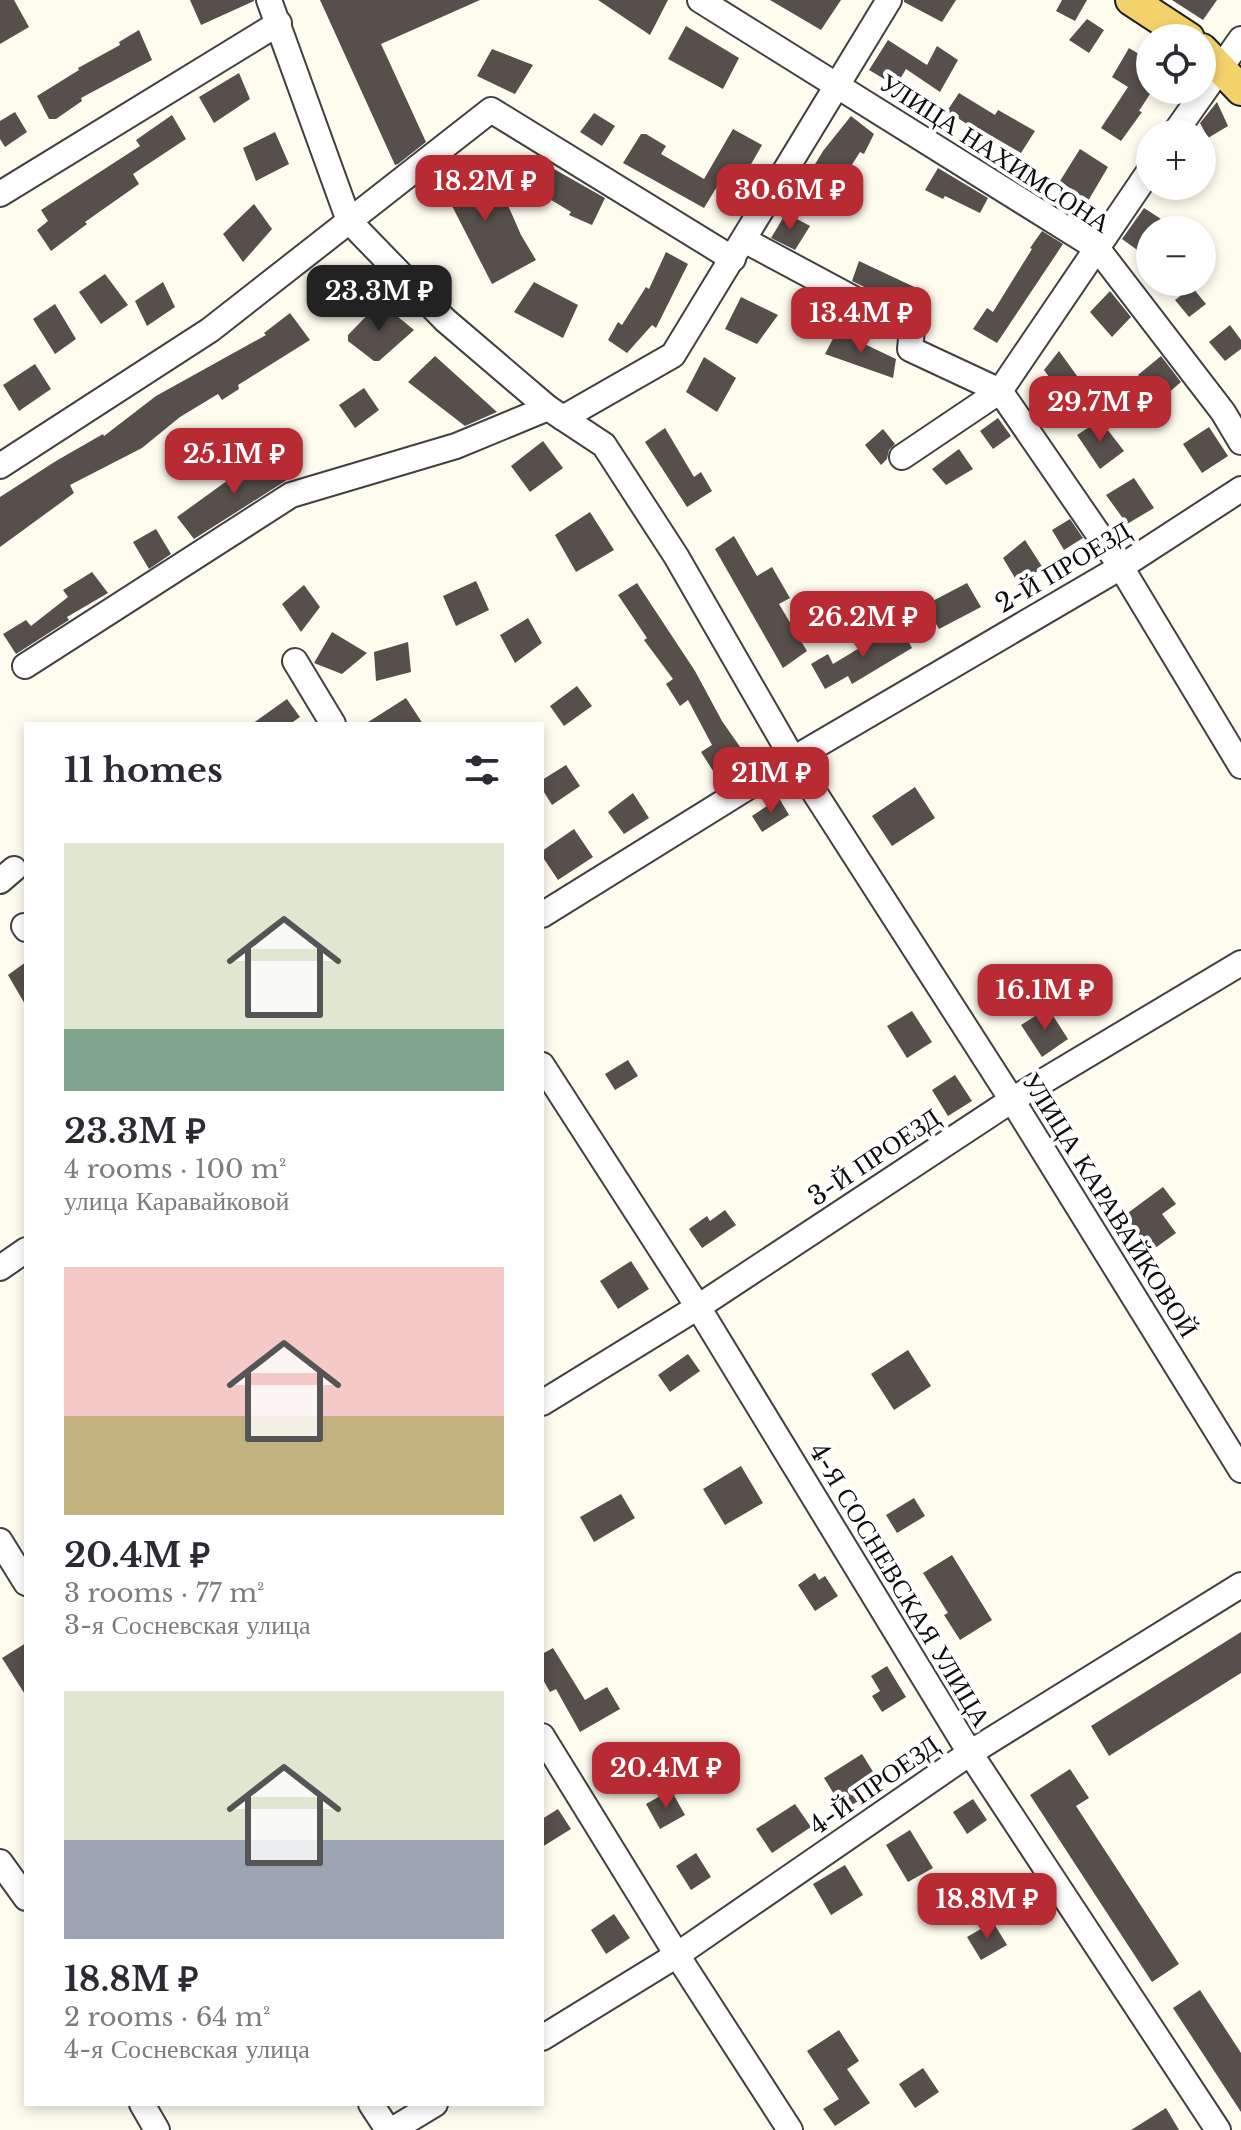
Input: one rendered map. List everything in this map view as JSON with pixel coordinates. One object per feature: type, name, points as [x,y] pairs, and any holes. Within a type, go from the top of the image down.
[{"type":"main road","points":[[1131,0],[1168,24]]},
{"type":"main road","points":[[1216,63],[1241,90]]},
{"type":"street","points":[[269,0],[349,221]]},
{"type":"street","name":"УЛИЦА НАХИМСОНА","points":[[700,0],[1097,248],[1223,412],[1241,442]]},
{"type":"street","points":[[25,666],[291,495],[555,413],[673,355],[889,0]]},
{"type":"street","points":[[0,194],[279,23]]},
{"type":"street","points":[[1216,55],[1240,40]]},
{"type":"street","points":[[0,466],[210,330],[491,110],[739,250],[912,330],[910,349],[1000,391],[1121,567],[1241,766]]},
{"type":"street","points":[[902,457],[1000,391],[1136,191]]},
{"type":"street","name":"УЛИЦА КАРАВАЙКОВОЙ","points":[[349,221],[445,320],[555,413],[604,445],[676,556],[793,759],[1012,1100],[1241,1470]]},
{"type":"street","name":"2-Й ПРОЕЗД","points":[[544,914],[793,759],[1121,567],[1241,489]]},
{"type":"street","points":[[295,661],[332,722]]},
{"type":"street","name":"3-Й ПРОЕЗД","points":[[544,1402],[698,1307],[1012,1100],[1241,963]]},
{"type":"street","name":"4-Я СОСНЕВСКАЯ УЛИЦА","points":[[544,1068],[698,1307],[970,1753],[1218,2130]]},
{"type":"street","points":[[0,1268],[24,1251]]},
{"type":"street","points":[[0,1541],[24,1580]]},
{"type":"street","name":"4-Й ПРОЕЗД","points":[[544,2037],[677,1955],[970,1753],[1241,1585]]},
{"type":"street","points":[[544,1739],[790,2130]]},
{"type":"street","points":[[0,1862],[24,1895]]},
{"type":"street","points":[[143,2106],[157,2130]]},
{"type":"street","points":[[372,2106],[390,2130],[432,2106]]},
{"type":"building","points":[[0,0],[14,0],[29,27],[0,44]]},
{"type":"building","points":[[190,0],[254,0],[254,1],[201,25]]},
{"type":"building","points":[[320,0],[480,0],[381,44],[426,142],[398,164],[395,165]]},
{"type":"building","points":[[598,0],[668,0],[650,35]]},
{"type":"building","points":[[770,0],[841,0],[821,30]]},
{"type":"building","points":[[904,0],[956,0],[942,22]]},
{"type":"building","points":[[1062,0],[1087,0],[1075,21],[1056,11]]},
{"type":"building","points":[[1172,0],[1217,0],[1203,20]]},
{"type":"building","points":[[1087,19],[1104,30],[1089,53],[1069,40]]},
{"type":"building","points":[[686,26],[739,58],[723,89],[668,59]]},
{"type":"building","points":[[139,30],[152,60],[81,98],[82,101],[56,119],[49,119],[37,96]]},
{"type":"building","points":[[888,40],[927,65],[937,46],[958,60],[940,92],[906,69],[896,86],[869,70]]},
{"type":"building","points":[[1129,48],[1136,52],[1136,104],[1144,104],[1139,111],[1142,112],[1121,141],[1101,128],[1128,87],[1112,77]]},
{"type":"building","points":[[492,49],[533,65],[515,94],[477,76]]},
{"type":"building","points":[[239,73],[250,99],[214,123],[199,97]]},
{"type":"building","points":[[959,93],[995,115],[998,110],[1035,131],[1021,153],[947,111]]},
{"type":"building","points":[[1216,103],[1228,126],[1216,133],[1216,120],[1202,120]]},
{"type":"building","points":[[15,112],[27,132],[5,147],[0,139],[0,121]]},
{"type":"building","points":[[594,113],[615,126],[602,146],[580,132]]},
{"type":"building","points":[[172,115],[186,139],[133,174],[139,184],[85,222],[87,224],[51,251],[37,230],[48,221],[41,210],[140,146],[136,140]]},
{"type":"building","points":[[851,116],[874,134],[864,154],[860,152],[834,193],[806,179],[823,151]]},
{"type":"building","points":[[733,129],[762,145],[746,173],[730,165],[704,208],[623,163],[641,134],[646,134],[666,146],[661,154],[704,179]]},
{"type":"building","points":[[275,132],[289,164],[256,181],[243,148]]},
{"type":"building","points":[[1080,149],[1108,167],[1088,201],[1060,181]]},
{"type":"building","points":[[463,156],[486,206],[504,196],[536,260],[492,284],[450,202],[444,206],[434,177]]},
{"type":"building","points":[[547,165],[605,198],[592,225],[569,215],[571,212],[533,189]]},
{"type":"building","points":[[938,168],[988,198],[980,213],[925,190]]},
{"type":"building","points":[[254,204],[272,229],[243,262],[223,234]]},
{"type":"building","points":[[1144,208],[1156,216],[1138,216]]},
{"type":"building","points":[[786,213],[810,226],[795,250],[771,238]]},
{"type":"building","points":[[1136,219],[1136,249],[1122,239]]},
{"type":"building","points":[[1042,231],[1063,244],[997,343],[973,329],[987,308],[993,312]]},
{"type":"building","points":[[666,252],[688,264],[656,328],[652,325],[627,353],[608,340],[618,322],[622,325],[646,287],[649,289]]},
{"type":"building","points":[[859,261],[925,292],[916,312],[852,281]]},
{"type":"building","points":[[105,274],[128,305],[101,324],[79,292]]},
{"type":"building","points":[[163,282],[175,307],[147,326],[135,301]]},
{"type":"building","points":[[534,282],[578,305],[563,338],[514,312]]},
{"type":"building","points":[[1110,291],[1131,317],[1112,337],[1090,312]]},
{"type":"building","points":[[1180,296],[1199,296],[1206,304],[1189,317],[1175,300]]},
{"type":"building","points":[[741,297],[778,315],[757,344],[725,329]]},
{"type":"building","points":[[380,302],[414,330],[379,361],[374,361],[348,341],[348,335]]},
{"type":"building","points":[[55,304],[76,339],[55,354],[33,319]]},
{"type":"building","points":[[290,313],[310,340],[238,385],[239,389],[222,400],[218,394],[180,417],[142,448],[70,485],[74,493],[0,547],[0,497],[56,461],[104,436],[156,396],[266,335],[264,333]]},
{"type":"building","points":[[1230,325],[1241,340],[1241,349],[1225,361],[1209,342]]},
{"type":"building","points":[[837,331],[896,359],[893,378],[825,354]]},
{"type":"building","points":[[1059,351],[1088,391],[1070,406],[1044,370]]},
{"type":"building","points":[[435,356],[497,412],[465,426],[408,382]]},
{"type":"building","points":[[1161,356],[1181,382],[1159,401],[1138,375]]},
{"type":"building","points":[[704,357],[736,378],[717,412],[686,392]]},
{"type":"building","points":[[35,364],[51,389],[19,411],[3,385]]},
{"type":"building","points":[[364,388],[379,410],[355,428],[339,405]]},
{"type":"building","points":[[998,418],[1011,436],[993,449],[980,431]]},
{"type":"building","points":[[1100,420],[1124,451],[1100,469],[1077,435]]},
{"type":"building","points":[[1209,427],[1228,456],[1202,473],[1183,444]]},
{"type":"building","points":[[665,428],[694,477],[701,472],[712,491],[687,507],[645,442]]},
{"type":"building","points":[[883,429],[895,444],[881,465],[865,445]]},
{"type":"building","points":[[543,441],[563,468],[530,492],[511,466]]},
{"type":"building","points":[[959,449],[973,469],[946,485],[932,469]]},
{"type":"building","points":[[274,454],[290,478],[194,539],[177,517],[224,483]]},
{"type":"building","points":[[1134,478],[1154,508],[1127,524],[1106,495]]},
{"type":"building","points":[[590,512],[614,550],[576,572],[555,535]]},
{"type":"building","points":[[1070,519],[1083,538],[1064,550],[1052,530]]},
{"type":"building","points":[[156,529],[171,554],[149,569],[133,542]]},
{"type":"building","points":[[734,536],[757,576],[772,567],[790,598],[779,604],[807,651],[783,668],[715,549]]},
{"type":"building","points":[[1025,540],[1043,568],[1018,583],[1003,558]]},
{"type":"building","points":[[92,572],[108,593],[67,617],[69,620],[16,654],[3,634],[26,620],[31,626],[68,597],[63,590]]},
{"type":"building","points":[[476,581],[489,610],[456,626],[443,596]]},
{"type":"building","points":[[637,583],[745,754],[715,774],[701,752],[712,745],[688,700],[680,706],[666,684],[673,679],[644,640],[647,638],[618,595]]},
{"type":"building","points":[[967,583],[981,607],[939,629],[925,605]]},
{"type":"building","points":[[304,585],[320,607],[301,632],[282,604]]},
{"type":"building","points":[[528,618],[542,643],[515,663],[500,635]]},
{"type":"building","points":[[899,624],[912,648],[852,684],[848,676],[825,689],[811,664],[828,654],[833,664]]},
{"type":"building","points":[[332,632],[367,653],[342,674],[314,663]]},
{"type":"building","points":[[408,642],[411,672],[376,681],[374,652]]},
{"type":"building","points":[[577,686],[592,706],[564,726],[550,706]]},
{"type":"building","points":[[406,698],[422,722],[368,722]]},
{"type":"building","points":[[287,699],[300,717],[293,722],[255,722]]},
{"type":"building","points":[[566,765],[580,786],[552,805],[544,792],[544,779]]},
{"type":"building","points":[[915,787],[935,818],[892,846],[872,816]]},
{"type":"building","points":[[633,793],[649,818],[624,834],[608,812]]},
{"type":"building","points":[[779,798],[789,815],[762,832],[752,816]]},
{"type":"building","points":[[574,829],[593,857],[558,880],[544,859],[544,850]]},
{"type":"building","points":[[24,963],[24,1003],[8,975]]},
{"type":"building","points":[[1048,1008],[1068,1039],[1042,1057],[1021,1025]]},
{"type":"building","points":[[912,1011],[932,1042],[907,1058],[887,1026]]},
{"type":"building","points":[[628,1060],[638,1076],[615,1090],[605,1074]]},
{"type":"building","points":[[955,1075],[972,1101],[948,1116],[932,1090]]},
{"type":"building","points":[[1163,1187],[1176,1204],[1162,1214],[1176,1233],[1151,1251],[1125,1215]]},
{"type":"building","points":[[725,1210],[736,1225],[702,1248],[689,1229],[707,1216],[710,1221]]},
{"type":"building","points":[[631,1261],[649,1289],[618,1309],[600,1281]]},
{"type":"building","points":[[908,1350],[931,1386],[894,1410],[871,1374]]},
{"type":"building","points":[[688,1354],[700,1371],[670,1392],[658,1375]]},
{"type":"building","points":[[741,1466],[763,1503],[725,1525],[703,1489]]},
{"type":"building","points":[[621,1494],[635,1518],[594,1542],[580,1517]]},
{"type":"building","points":[[914,1498],[925,1516],[897,1533],[886,1515]]},
{"type":"building","points":[[952,1555],[992,1620],[960,1640],[944,1615],[948,1613],[923,1573]]},
{"type":"building","points":[[815,1573],[819,1580],[825,1576],[838,1596],[815,1611],[798,1585]]},
{"type":"building","points":[[1241,1632],[1241,1673],[1109,1756],[1091,1726]]},
{"type":"building","points":[[24,1644],[24,1693],[2,1658]]},
{"type":"building","points":[[553,1648],[585,1700],[607,1687],[620,1709],[580,1732],[556,1689],[550,1692],[544,1682],[544,1653]]},
{"type":"building","points":[[887,1666],[906,1697],[882,1712],[872,1696],[880,1691],[871,1676]]},
{"type":"building","points":[[621,1743],[638,1772],[621,1782],[604,1754]]},
{"type":"building","points":[[862,1754],[882,1786],[844,1810],[824,1778]]},
{"type":"building","points":[[1070,1769],[1089,1798],[1076,1806],[1179,1964],[1152,1982],[1030,1795]]},
{"type":"building","points":[[671,1790],[685,1815],[660,1829],[646,1804]]},
{"type":"building","points":[[973,1799],[987,1820],[967,1834],[953,1812]]},
{"type":"building","points":[[795,1804],[811,1827],[772,1853],[756,1829]]},
{"type":"building","points":[[558,1809],[571,1829],[544,1846],[544,1818]]},
{"type":"building","points":[[910,1830],[933,1868],[908,1882],[886,1845]]},
{"type":"building","points":[[696,1853],[711,1877],[691,1890],[676,1866]]},
{"type":"building","points":[[845,1865],[863,1895],[831,1915],[813,1884]]},
{"type":"building","points":[[614,1914],[630,1938],[606,1954],[591,1930]]},
{"type":"building","points":[[993,1922],[1007,1945],[981,1960],[967,1937]]},
{"type":"building","points":[[1200,1990],[1241,2053],[1241,2112],[1173,2008]]},
{"type":"building","points":[[839,2030],[859,2061],[847,2069],[870,2103],[835,2126],[823,2109],[839,2099],[807,2051]]},
{"type":"building","points":[[923,2068],[939,2092],[915,2108],[899,2084]]},
{"type":"building","points":[[1166,2108],[1179,2130],[1131,2130]]}]
